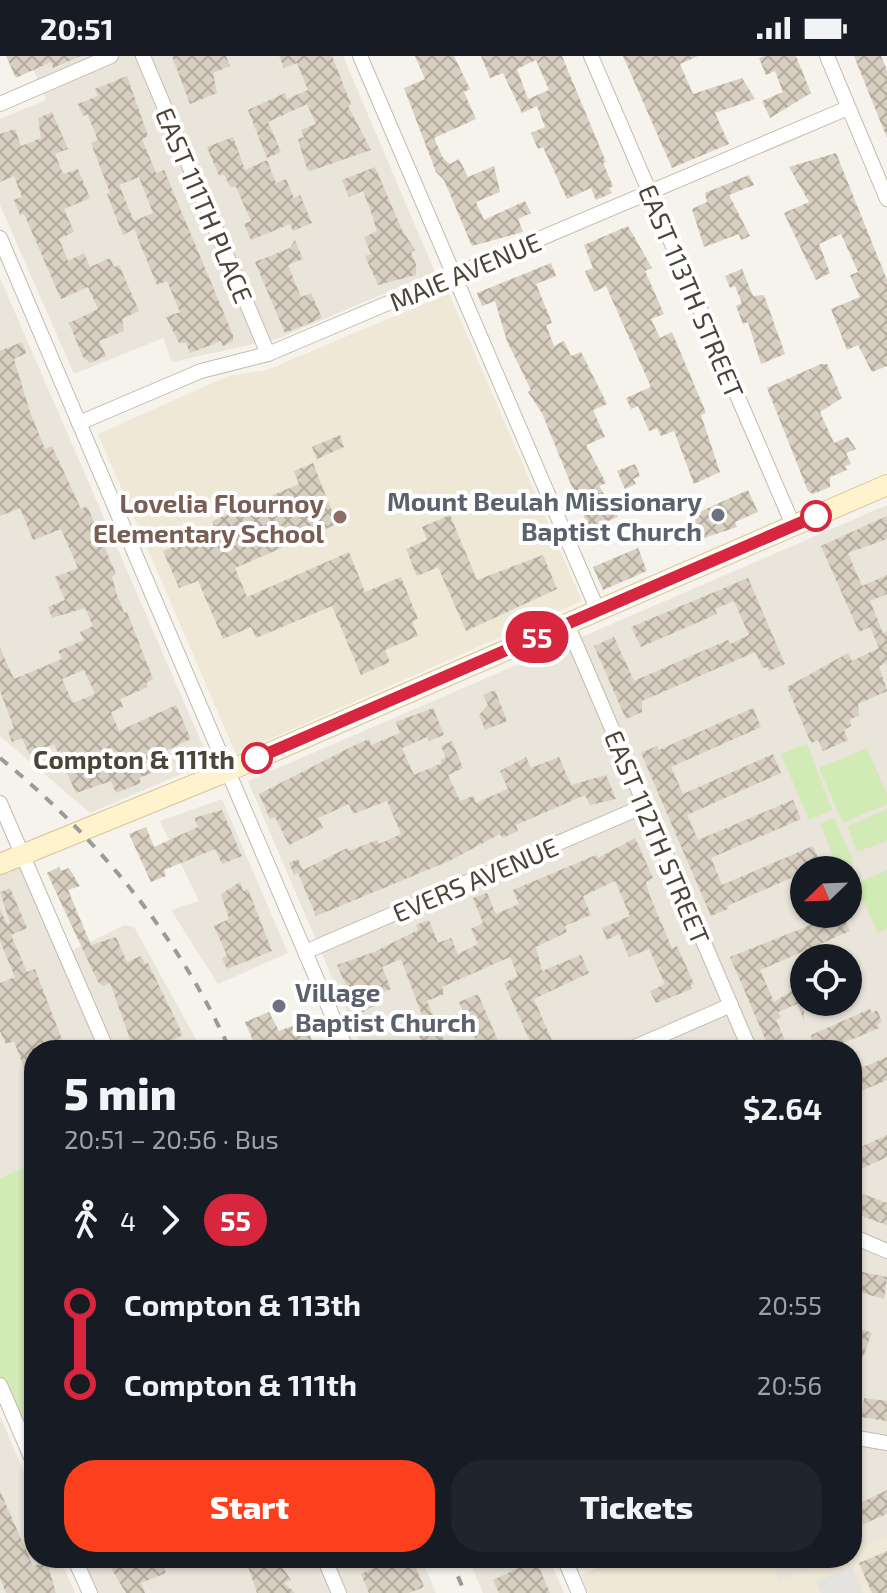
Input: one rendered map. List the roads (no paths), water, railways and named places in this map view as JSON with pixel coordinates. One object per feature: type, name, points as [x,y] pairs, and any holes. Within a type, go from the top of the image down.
[{"type":"main road","points":[[0,864],[228,771],[887,485]]},
{"type":"street","points":[[0,104],[111,56]]},
{"type":"street","name":"EAST 111TH PLACE","points":[[143,56],[268,354]]},
{"type":"street","points":[[360,56],[598,611]]},
{"type":"street","name":"EAST 113TH STREET","points":[[591,56],[793,525]]},
{"type":"street","points":[[827,56],[887,199]]},
{"type":"street","name":"MAIE AVENUE","points":[[79,423],[201,371],[268,354],[848,108]]},
{"type":"street","points":[[0,238],[343,1040]]},
{"type":"street","name":"EAST 112TH STREET","points":[[567,624],[746,1040]]},
{"type":"street","points":[[0,803],[103,1040]]},
{"type":"street","name":"EVERS AVENUE","points":[[305,952],[644,806]]},
{"type":"street","points":[[651,1040],[731,1005]]},
{"type":"street","points":[[862,1240],[887,1251]]},
{"type":"street","points":[[0,1385],[24,1441]]},
{"type":"street","points":[[862,1439],[887,1443]]},
{"type":"street","points":[[79,1568],[90,1593]]},
{"type":"street","points":[[328,1568],[339,1593]]},
{"type":"street","points":[[568,1568],[579,1593]]},
{"type":"railway","points":[[0,758],[70,821],[132,890],[186,967],[225,1040]]},
{"type":"railway","points":[[454,1568],[465,1593]]},
{"type":"place","name":"Mount Beulah Missionary Baptist Church","points":[[718,515]]},
{"type":"place","name":"Lovelia Flournoy Elementary School","points":[[340,517]]},
{"type":"place","name":"Compton & 111th","points":[[257,758]]},
{"type":"place","name":"Village Baptist Church","points":[[279,1006]]}]
